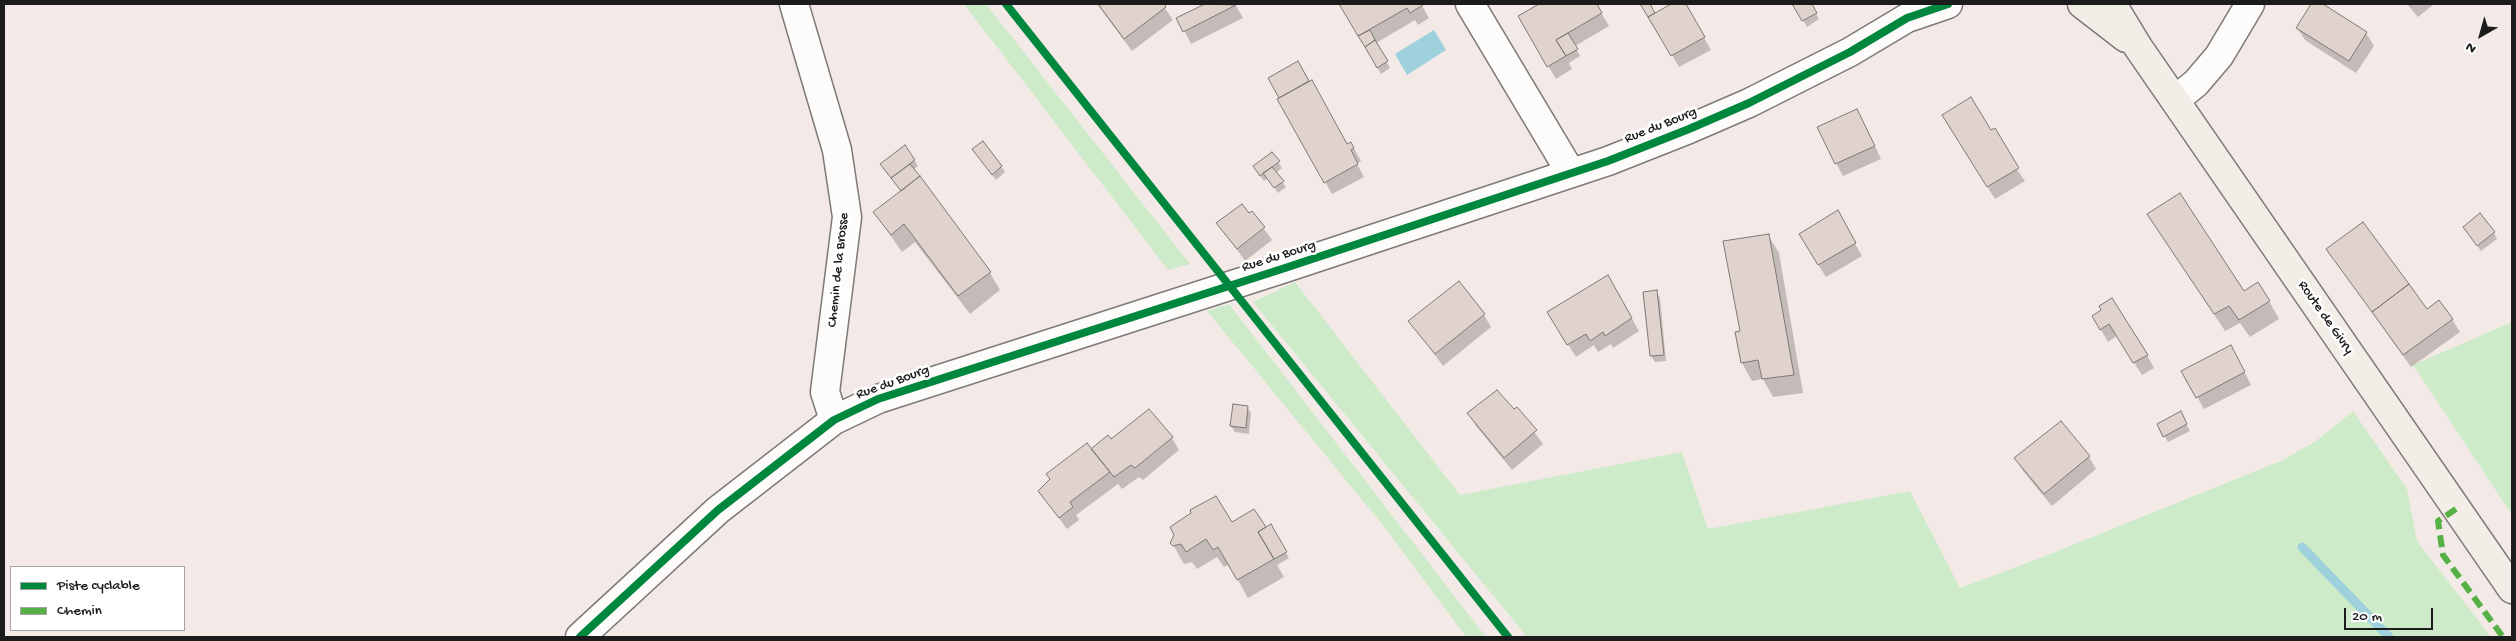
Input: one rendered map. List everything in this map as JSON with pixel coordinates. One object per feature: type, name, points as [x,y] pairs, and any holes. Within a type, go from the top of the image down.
[{"type":"main road","name":"Route de Givry","points":[[2082,4],[2138,47]]},
{"type":"main road","name":"Route de Givry","points":[[2112,4],[2138,47],[2512,589]]},
{"type":"street","name":"Chemin de la Brosse","points":[[794,4],[837,150],[847,217],[825,392],[834,420]]},
{"type":"street","points":[[1470,4],[1571,173]]},
{"type":"street","name":"Rue du Bourg","points":[[580,637],[718,510],[834,420],[878,399],[1571,173],[1689,130],[1850,52],[1912,11],[1948,4]]},
{"type":"street","points":[[2175,100],[2196,83],[2219,56],[2250,4]]},
{"type":"green space","points":[[964,4],[986,4],[1190,264],[1168,270]]},
{"type":"green space","points":[[1295,282],[1460,495],[1682,452],[1708,529],[1910,491],[1960,588],[2043,557],[2283,460],[2316,441],[2353,411],[2407,489],[2417,541],[2491,637],[1527,637],[1253,302]]},
{"type":"green space","points":[[1229,304],[1486,637],[1466,637],[1386,529],[1207,311]]},
{"type":"green space","points":[[2512,322],[2512,515],[2413,365]]},
{"type":"water","points":[[1434,30],[1446,50],[1407,75],[1395,54]]},
{"type":"building","points":[[1098,4],[1164,4],[1166,7],[1124,39]]},
{"type":"building","points":[[1205,4],[1236,5],[1183,32],[1176,18]]},
{"type":"building","points":[[1339,4],[1423,5],[1410,13],[1407,8],[1358,36]]},
{"type":"building","points":[[1539,4],[1597,4],[1602,13],[1556,40],[1566,56],[1547,67],[1518,16]]},
{"type":"building","points":[[1640,4],[1650,4],[1655,13],[1648,17]]},
{"type":"building","points":[[1671,4],[1686,4],[1705,37],[1671,56],[1648,17]]},
{"type":"building","points":[[1792,4],[1812,4],[1817,13],[1802,21]]},
{"type":"building","points":[[2311,4],[2323,4],[2367,32],[2349,61],[2296,28]]},
{"type":"building","points":[[1370,30],[1375,40],[1365,47],[1358,36]]},
{"type":"building","points":[[1568,33],[1578,49],[1566,56],[1556,40]]},
{"type":"building","points":[[1375,40],[1388,61],[1377,68],[1365,47]]},
{"type":"building","points":[[1298,61],[1309,81],[1279,98],[1268,78]]},
{"type":"building","points":[[1312,80],[1347,144],[1351,142],[1354,148],[1351,150],[1358,164],[1324,183],[1277,99]]},
{"type":"building","points":[[1971,97],[1991,130],[1995,128],[2019,168],[1987,187],[1942,115]]},
{"type":"building","points":[[1857,109],[1875,146],[1835,164],[1817,127]]},
{"type":"building","points":[[983,141],[1002,166],[992,175],[972,149]]},
{"type":"building","points":[[905,145],[915,160],[891,178],[880,164]]},
{"type":"building","points":[[1272,152],[1280,161],[1260,176],[1253,166]]},
{"type":"building","points":[[910,164],[920,176],[901,191],[891,178]]},
{"type":"building","points":[[1272,167],[1284,181],[1274,188],[1263,173]]},
{"type":"building","points":[[920,176],[991,272],[958,296],[904,224],[891,235],[873,212]]},
{"type":"building","points":[[2180,193],[2244,291],[2258,282],[2270,301],[2239,320],[2229,306],[2214,314],[2147,214]]},
{"type":"building","points":[[1242,204],[1249,213],[1252,211],[1265,227],[1237,249],[1216,223]]},
{"type":"building","points":[[1838,210],[1856,243],[1818,265],[1799,234]]},
{"type":"building","points":[[2480,213],[2495,232],[2477,246],[2463,227]]},
{"type":"building","points":[[2363,222],[2409,284],[2372,312],[2326,249]]},
{"type":"building","points":[[1769,234],[1794,375],[1762,379],[1758,360],[1741,363],[1735,332],[1740,331],[1723,241]]},
{"type":"building","points":[[1608,275],[1632,318],[1605,336],[1603,332],[1590,341],[1586,334],[1567,345],[1547,312]]},
{"type":"building","points":[[1459,281],[1485,314],[1435,354],[1408,321]]},
{"type":"building","points":[[2409,284],[2427,309],[2439,300],[2453,319],[2403,355],[2372,312]]},
{"type":"building","points":[[1657,290],[1664,355],[1650,356],[1643,292]]},
{"type":"building","points":[[2112,298],[2148,355],[2133,363],[2109,324],[2100,330],[2092,316],[2101,310],[2099,306]]},
{"type":"building","points":[[2231,345],[2245,372],[2196,398],[2181,371]]},
{"type":"building","points":[[1497,390],[1514,409],[1517,407],[1537,430],[1504,458],[1467,413]]},
{"type":"building","points":[[1233,404],[1248,406],[1246,428],[1230,426]]},
{"type":"building","points":[[1149,409],[1173,437],[1135,468],[1131,465],[1114,477],[1091,449],[1108,435],[1111,439]]},
{"type":"building","points":[[2181,411],[2187,424],[2163,437],[2157,424]]},
{"type":"building","points":[[2061,421],[2090,456],[2044,494],[2014,458]]},
{"type":"building","points":[[1087,443],[1110,472],[1070,502],[1073,507],[1059,518],[1038,491],[1050,479],[1046,474]]},
{"type":"building","points":[[1216,496],[1232,522],[1254,509],[1266,527],[1258,532],[1274,559],[1237,580],[1218,547],[1213,550],[1206,539],[1186,552],[1181,544],[1173,546],[1170,543],[1174,535],[1170,527],[1191,513],[1190,510]]},
{"type":"building","points":[[1271,524],[1287,552],[1274,559],[1258,532]]},
{"type":"waterway","points":[[2302,547],[2389,637]]},
{"type":"marked path","points":[[2456,509],[2438,521],[2443,555],[2503,637]]},
{"type":"cycle path","points":[[1006,4],[1508,637]]},
{"type":"cycle path","points":[[580,637],[718,510],[834,420],[878,399],[1285,268],[1608,161],[1749,103],[1850,52],[1907,18],[1948,4]]}]
